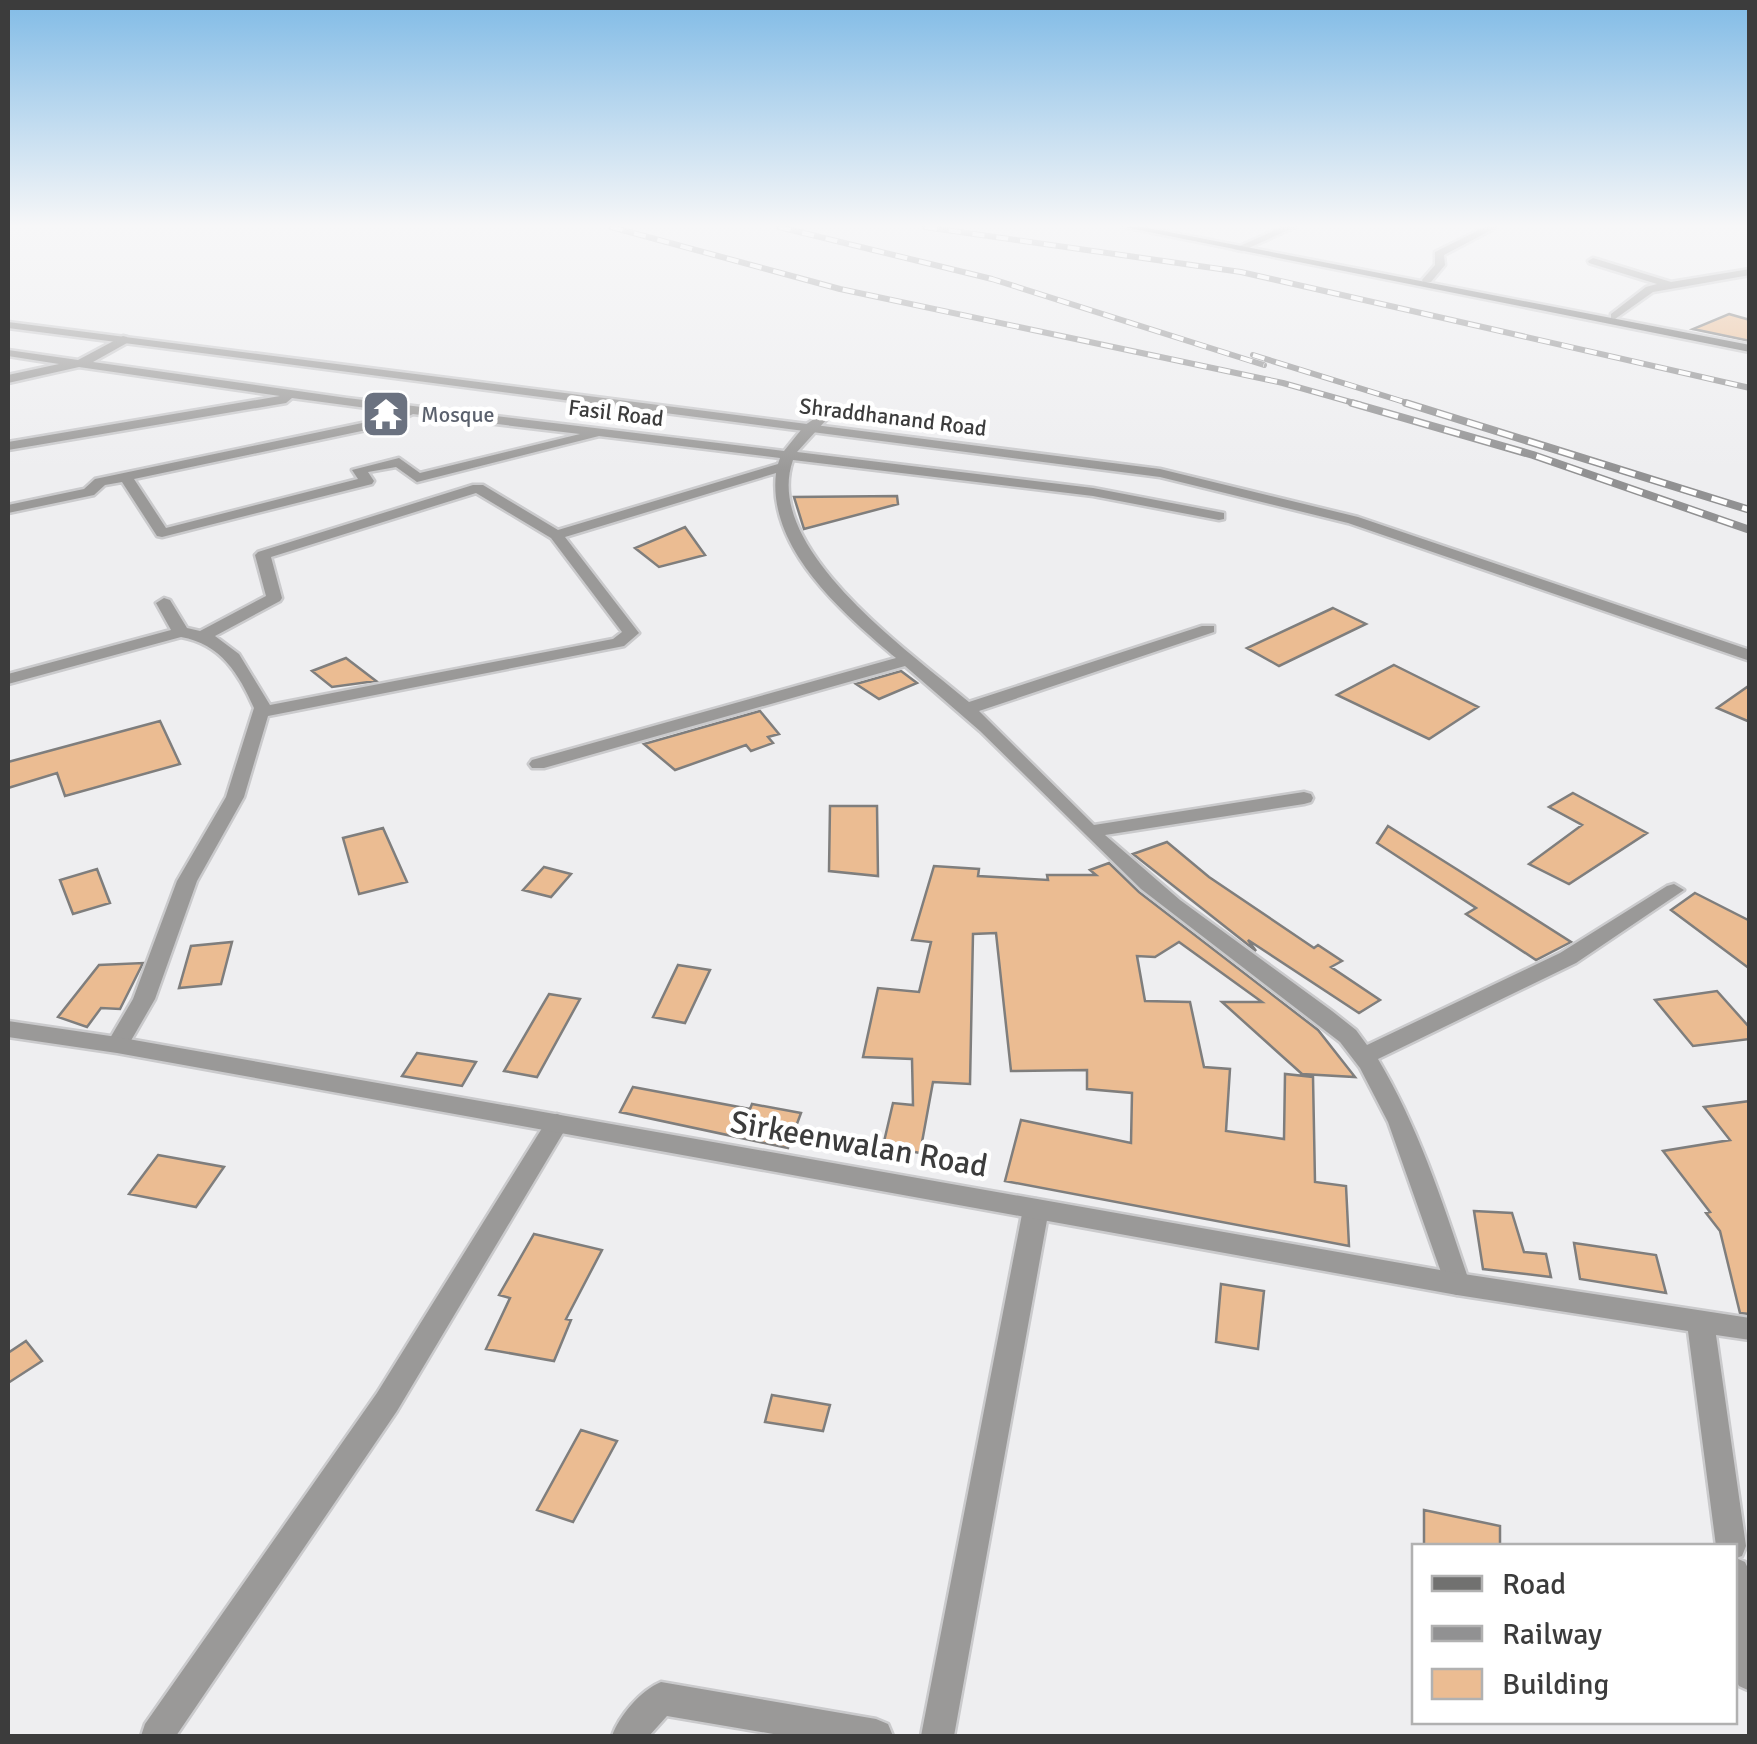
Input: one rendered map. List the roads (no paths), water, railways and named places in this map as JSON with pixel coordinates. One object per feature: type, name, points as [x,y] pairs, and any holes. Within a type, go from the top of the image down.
[{"type":"main road","points":[[1554,308],[1750,347]]},
{"type":"main road","points":[[1574,308],[1750,347]]},
{"type":"street","points":[[1614,316],[1623,308]]},
{"type":"street","name":"Shraddhanand Road","points":[[8,322],[124,340],[539,388]]},
{"type":"street","name":"Shraddhanand Road","points":[[8,322],[1050,455],[1271,497],[1417,540],[1750,656]]},
{"type":"street","points":[[8,378],[82,363],[124,340]]},
{"type":"street","name":"Fasil Road","points":[[8,353],[300,396],[606,432],[783,461],[1093,492],[1220,516]]},
{"type":"street","points":[[8,446],[300,396]]},
{"type":"street","points":[[8,509],[89,492],[100,482],[126,476],[369,426],[412,409]]},
{"type":"street","points":[[556,535],[783,461],[815,423]]},
{"type":"street","name":"Shraddhanand Road","points":[[815,423],[1110,456],[1260,486],[1440,539],[1750,646]]},
{"type":"street","points":[[126,476],[162,533],[367,481],[359,470],[400,462],[417,478],[606,432]]},
{"type":"street","points":[[783,461],[783,500],[802,548],[824,578],[966,708],[1090,832],[1183,913],[1325,1016],[1365,1056],[1415,1164],[1456,1284]]},
{"type":"street","points":[[117,1045],[144,998],[187,881],[235,797],[258,715],[264,710],[624,641],[629,629],[556,535],[489,492],[460,490],[264,555],[274,598],[206,634]]},
{"type":"street","points":[[164,603],[181,632]]},
{"type":"street","points":[[966,708],[1208,629]]},
{"type":"street","points":[[8,679],[181,632],[206,634],[222,644],[264,710]]},
{"type":"street","points":[[538,764],[910,660]]},
{"type":"street","points":[[1090,832],[1304,798]]},
{"type":"street","points":[[1365,1056],[1568,958],[1674,890]]},
{"type":"street","name":"Sirkeenwalan Road","points":[[8,1029],[117,1045],[1456,1284],[1750,1329]]},
{"type":"street","points":[[157,1736],[387,1402],[557,1123]]},
{"type":"street","points":[[937,1736],[1036,1209]]},
{"type":"street","points":[[1700,1320],[1736,1533]]},
{"type":"street","points":[[1737,1592],[1750,1676]]},
{"type":"street","points":[[628,1736],[661,1698],[876,1736]]},
{"type":"railway","points":[[931,308],[1283,383],[1361,405]]},
{"type":"railway","points":[[1085,308],[1264,365]]},
{"type":"railway","points":[[1401,308],[1750,388]]},
{"type":"railway","points":[[1253,355],[1414,405]]},
{"type":"railway","points":[[1352,403],[1533,455],[1750,530]]},
{"type":"railway","points":[[1406,403],[1750,510]]},
{"type":"place","name":"Mosque","points":[[386,414]]}]
